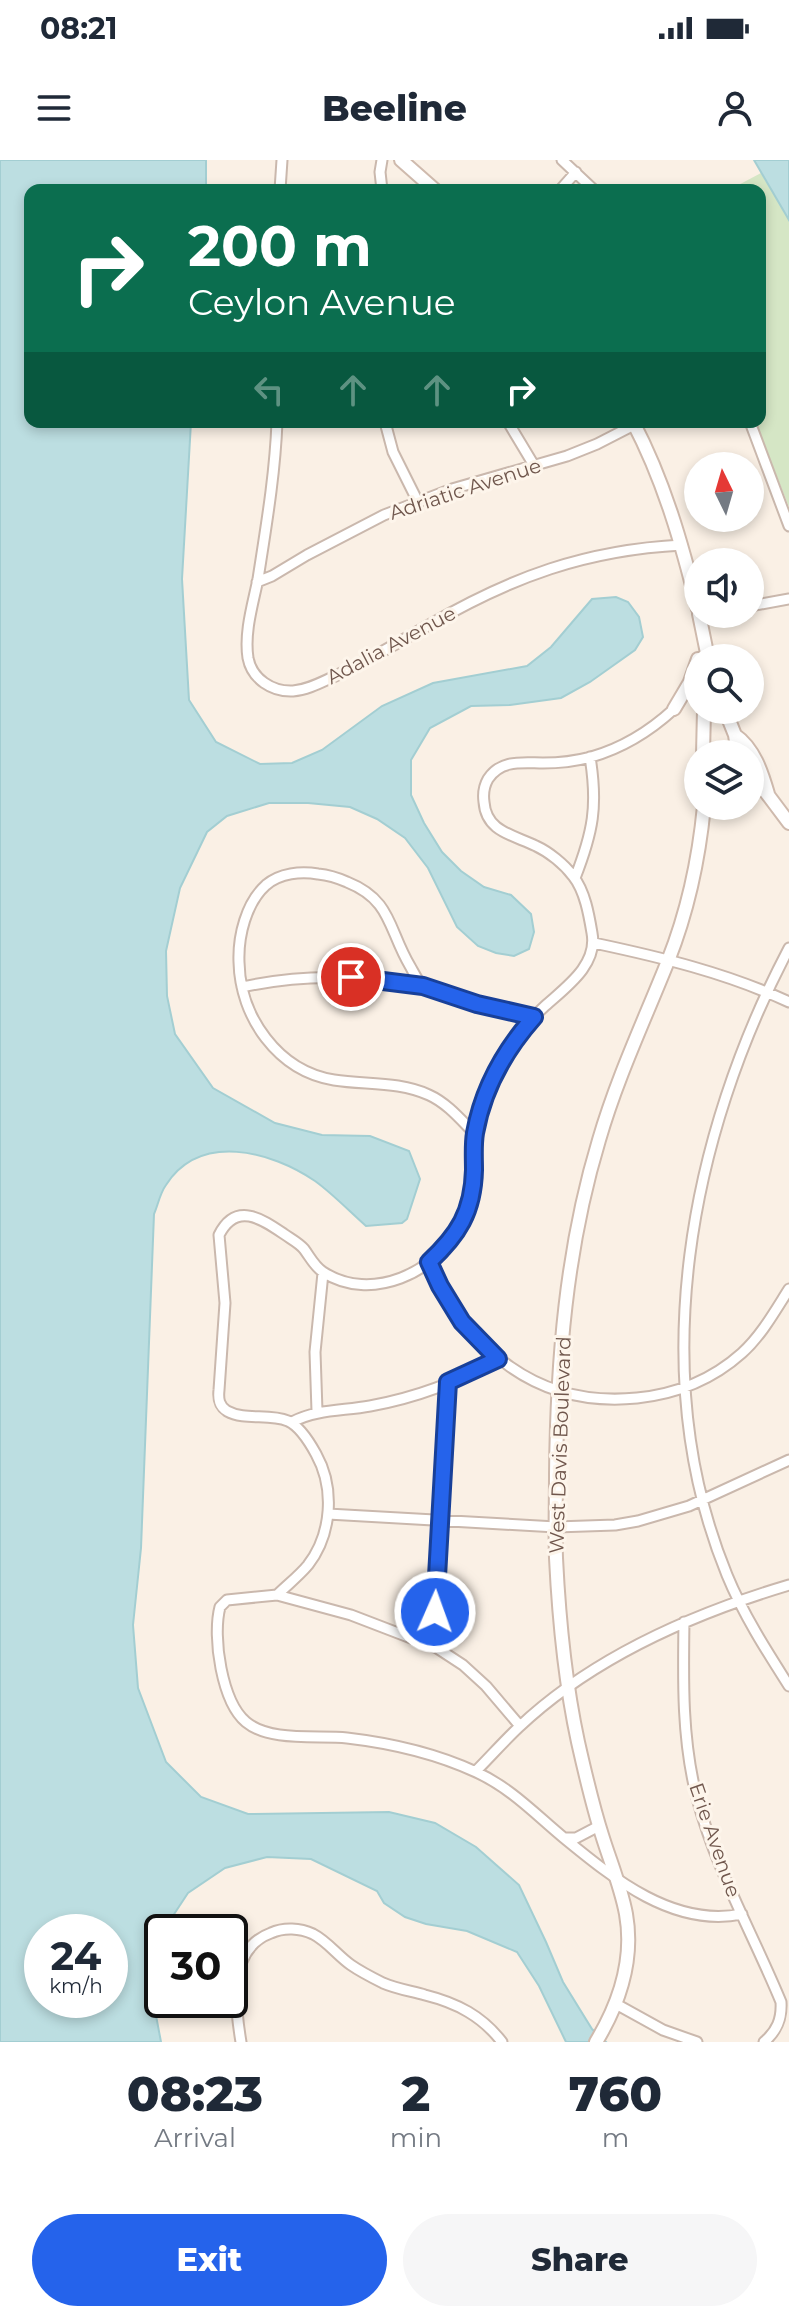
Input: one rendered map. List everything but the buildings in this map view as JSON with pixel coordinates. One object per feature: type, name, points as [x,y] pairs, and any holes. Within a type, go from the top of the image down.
[{"type":"street","points":[[280,184],[282,160]]},
{"type":"street","points":[[382,160],[382,184]]},
{"type":"street","points":[[401,160],[428,184]]},
{"type":"street","points":[[562,160],[588,184]]},
{"type":"street","points":[[565,184],[576,172]]},
{"type":"street","name":"Adalia Avenue","points":[[276,428],[270,502],[248,632],[251,667],[256,676],[273,688],[293,691],[313,686],[354,668],[494,591],[561,564],[618,551],[682,545]]},
{"type":"street","points":[[387,428],[393,452],[418,502]]},
{"type":"street","points":[[512,428],[535,467]]},
{"type":"street","name":"Adriatic Avenue","points":[[257,582],[384,515],[452,489],[535,467],[597,444],[625,428]]},
{"type":"street","points":[[636,428],[661,484],[684,552]]},
{"type":"street","points":[[752,428],[789,526]]},
{"type":"street","points":[[764,603],[789,599]]},
{"type":"street","points":[[674,709],[684,692]]},
{"type":"street","points":[[498,1359],[448,1382],[383,1403],[317,1411],[292,1422],[226,1410],[219,1403],[218,1396],[225,1303],[219,1235],[232,1220],[256,1216],[302,1247],[323,1273],[366,1287],[396,1280],[429,1262],[455,1235],[465,1216],[473,1181],[475,1134],[484,1098],[497,1067],[508,1048],[534,1017],[573,983],[594,943],[589,914],[575,878],[540,848],[496,828],[484,808],[484,793],[489,778],[507,764],[590,757],[643,734],[674,709],[684,705]]},
{"type":"street","points":[[575,878],[594,817],[595,790],[590,757]]},
{"type":"street","points":[[764,779],[768,794]]},
{"type":"street","points":[[764,789],[789,823]]},
{"type":"street","name":"West Davis Boulevard","points":[[598,2039],[616,2004],[625,1971],[628,1931],[626,1914],[582,1761],[569,1688],[558,1594],[557,1391],[569,1274],[590,1171],[626,1058],[668,960],[689,891],[702,820]]},
{"type":"street","points":[[423,986],[375,898],[335,877],[306,872],[279,877],[256,897],[247,913],[240,941],[242,987],[249,1010],[274,1049],[310,1073],[427,1094],[447,1106],[475,1134]]},
{"type":"street","points":[[594,943],[668,960],[789,1002]]},
{"type":"street","points":[[789,948],[766,992],[727,1090],[706,1168],[687,1292],[685,1388],[690,1440],[702,1500],[718,1551],[738,1600],[789,1686]]},
{"type":"street","points":[[242,987],[324,976],[378,980],[423,986],[477,1004],[534,1017]]},
{"type":"street","points":[[429,1262],[462,1322],[498,1359],[526,1377],[557,1391],[600,1400],[653,1396],[685,1388],[720,1369],[744,1351],[789,1289]]},
{"type":"street","points":[[317,1411],[315,1352],[323,1273]]},
{"type":"street","points":[[437,1648],[434,1597],[448,1382]]},
{"type":"street","points":[[277,1595],[315,1554],[328,1514],[328,1489],[323,1468],[313,1448],[292,1422]]},
{"type":"street","points":[[328,1514],[596,1527],[638,1521],[702,1500],[789,1460]]},
{"type":"street","points":[[476,1771],[520,1726],[569,1688],[631,1649],[684,1622],[738,1600],[789,1585]]},
{"type":"street","points":[[520,1726],[486,1686],[450,1655],[437,1648],[351,1615],[277,1595],[227,1600],[221,1605],[219,1645],[224,1683],[231,1704],[251,1726],[283,1736],[348,1738],[385,1745],[440,1758],[476,1771],[503,1786],[615,1877],[663,1905],[684,1913],[718,1918],[742,1914]]},
{"type":"street","name":"Erie Avenue","points":[[684,1622],[684,1717],[693,1782],[713,1847],[781,2002],[781,2019],[764,2042]]},
{"type":"street","points":[[564,1838],[576,1838],[599,1826]]},
{"type":"street","points":[[241,2042],[236,1998],[241,1965],[259,1939],[272,1932],[290,1929],[316,1936],[351,1965],[389,1985],[470,2012],[490,2026],[502,2042]]},
{"type":"street","points":[[616,2004],[663,2030],[697,2042]]},
{"type":"green space","points":[[761,173],[789,220],[789,507],[757,428],[766,428],[766,184],[740,184]]},
{"type":"water","points":[[0,160],[206,160],[206,184],[24,184],[24,428],[191,428],[182,579],[189,700],[216,742],[260,764],[292,763],[322,750],[382,706],[433,683],[527,666],[551,647],[592,599],[616,597],[628,602],[639,617],[643,637],[635,650],[561,698],[510,705],[471,706],[430,728],[411,760],[411,795],[442,852],[461,871],[484,887],[511,895],[531,914],[534,932],[529,949],[514,956],[478,946],[457,927],[428,868],[405,838],[377,819],[350,807],[269,803],[227,816],[207,832],[180,888],[166,951],[167,996],[175,1034],[213,1088],[275,1123],[322,1135],[370,1136],[409,1151],[420,1179],[407,1219],[402,1223],[366,1226],[315,1181],[297,1170],[257,1155],[216,1153],[197,1158],[180,1168],[164,1188],[154,1214],[141,1548],[133,1625],[138,1688],[166,1762],[201,1797],[248,1814],[389,1812],[435,1823],[476,1847],[519,1885],[563,1982],[592,2029],[606,2042],[566,2042],[539,1986],[517,1952],[467,1931],[405,1917],[384,1903],[377,1891],[311,1859],[267,1857],[225,1868],[188,1893],[174,1914],[144,1914],[144,2018],[156,2018],[161,2042],[0,2042]]},
{"type":"water","points":[[754,160],[789,160],[789,220]]},
{"type":"route","points":[[351,977],[423,986],[477,1004],[534,1017],[508,1048],[484,1098],[475,1134],[472,1195],[462,1224],[429,1262],[462,1322],[498,1359],[448,1382],[435,1612]]}]
